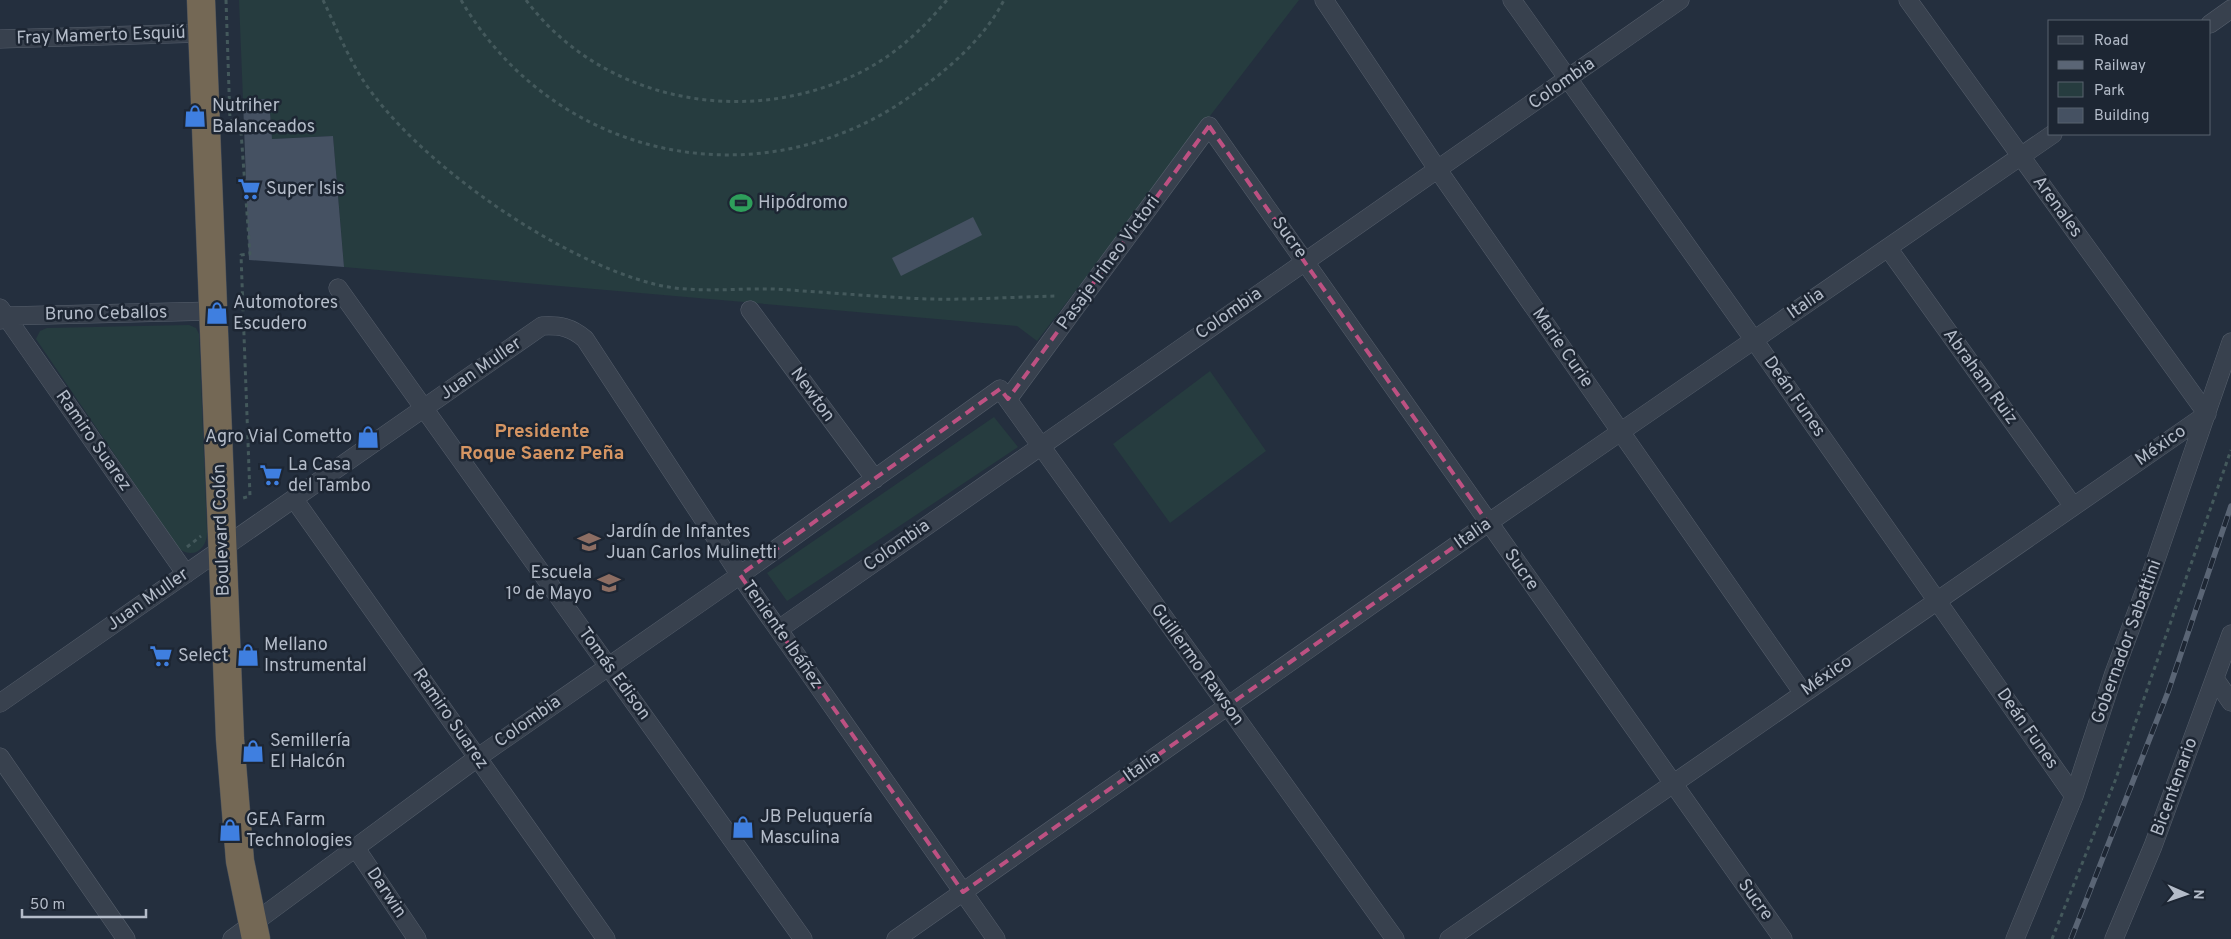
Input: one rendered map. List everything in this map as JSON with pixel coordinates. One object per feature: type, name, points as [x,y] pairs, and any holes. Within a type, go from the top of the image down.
[{"type":"highway","name":"Boulevard Colón","points":[[201,0],[213,311],[215,540],[227,676],[234,803],[247,934]]},
{"type":"street","name":"Marie Curie","points":[[1324,0],[1438,170],[1803,692]]},
{"type":"street","name":"Deán Funes","points":[[1512,0],[1754,340],[2074,796]]},
{"type":"street","name":"Colombia","points":[[779,629],[1680,0]]},
{"type":"street","name":"Arenales","points":[[1908,0],[2207,414]]},
{"type":"street","points":[[2211,23],[2231,9]]},
{"type":"street","name":"Fray Mamerto Esquiú","points":[[0,39],[202,33]]},
{"type":"street","name":"Sucre","points":[[1208,126],[1783,939]]},
{"type":"street","name":"Pasaje Irineo Victori","points":[[1004,394],[1208,126]]},
{"type":"street","name":"Italia","points":[[896,939],[1488,523],[2052,135]]},
{"type":"street","name":"Abraham Ruiz","points":[[1888,248],[2073,506]]},
{"type":"street","name":"Tomás Edison","points":[[338,288],[803,939]]},
{"type":"street","name":"Newton","points":[[750,310],[875,480]]},
{"type":"street","name":"Bruno Ceballos","points":[[2,315],[213,311]]},
{"type":"street","name":"Ramiro Suarez","points":[[2,315],[186,574]]},
{"type":"street","name":"Teniente Ibáñez","points":[[542,326],[560,325],[575,331],[585,339],[740,575],[996,939]]},
{"type":"street","name":"Juan Muller","points":[[0,703],[186,574],[215,540],[294,499],[542,326]]},
{"type":"street","name":"Gobernador Sabattini","points":[[2015,939],[2074,796],[2114,673],[2207,414],[2225,377],[2231,342]]},
{"type":"street","name":"Colombia","points":[[247,934],[355,847],[477,758],[875,480],[1004,394]]},
{"type":"street","name":"Guillermo Rawson","points":[[1004,394],[1395,939]]},
{"type":"street","name":"México","points":[[1449,939],[1935,600],[2207,414]]},
{"type":"street","name":"Ramiro Suarez","points":[[294,499],[606,939]]},
{"type":"street","name":"Bicentenario","points":[[2114,939],[2153,846],[2231,634]]},
{"type":"street","points":[[2215,680],[2231,702]]},
{"type":"street","points":[[0,757],[126,939]]},
{"type":"street","name":"Darwin","points":[[355,847],[417,939]]},
{"type":"path","points":[[226,0],[230,120],[241,132],[250,254],[242,255],[250,496],[244,496]]},
{"type":"path","points":[[323,0],[360,76],[391,117],[437,160],[476,192],[530,228],[570,252],[624,276],[656,285],[707,290],[766,289],[928,299],[1056,296]]},
{"type":"path","points":[[461,0],[491,44],[515,70],[542,93],[570,112],[601,128],[651,145],[702,155],[737,156],[771,153],[806,146],[839,136],[870,122],[901,104],[955,62],[981,33],[1004,0]]},
{"type":"path","points":[[526,0],[548,25],[571,46],[623,78],[651,89],[681,97],[741,103],[802,95],[831,86],[859,74],[909,40],[947,0]]},
{"type":"path","points":[[2052,939],[2115,781],[2231,450]]},
{"type":"path","points":[[182,551],[215,540]]},
{"type":"highlighted area","points":[[1209,126],[1488,523],[963,892],[740,575],[1000,389],[1008,399]]},
{"type":"green space","name":"Hipódromo","points":[[239,0],[1299,0],[1037,341],[1017,326],[344,267],[333,136],[272,139],[269,99],[243,100]]},
{"type":"green space","points":[[189,325],[196,328],[199,334],[207,531],[203,547],[190,553],[179,549],[36,339],[40,331],[47,328]]},
{"type":"green space","points":[[1210,371],[1266,451],[1170,523],[1113,444]]},
{"type":"green space","points":[[994,417],[1018,447],[787,601],[767,573]]},
{"type":"building","points":[[269,99],[272,139],[333,136],[344,267],[249,260],[243,100]]},
{"type":"building","points":[[973,217],[982,235],[901,276],[892,258]]},
{"type":"railway","points":[[2071,939],[2168,692],[2231,506]]},
{"type":"place","name":"Nutriher Balanceados","points":[[195,116]]},
{"type":"place","name":"Super Isis","points":[[249,189]]},
{"type":"place","name":"Hipódromo","points":[[741,203]]},
{"type":"place","name":"Automotores Escudero","points":[[217,313]]},
{"type":"place","name":"Agro Vial Cometto","points":[[368,437]]},
{"type":"place","name":"La Casa del Tambo","points":[[271,475]]},
{"type":"place","name":"Jardín de Infantes Juan Carlos Mulinetti","points":[[589,542]]},
{"type":"place","name":"Escuela 1º de Mayo","points":[[609,583]]},
{"type":"place","name":"Mellano Instrumental","points":[[248,655]]},
{"type":"place","name":"Select","points":[[161,656]]},
{"type":"place","name":"Semillería El Halcón","points":[[253,751]]},
{"type":"place","name":"JB Peluquería Masculina","points":[[743,827]]},
{"type":"place","name":"GEA Farm Technologies","points":[[230,830]]},
{"type":"district","name":"Presidente Roque Saenz Peña","points":[[542,443]]}]
